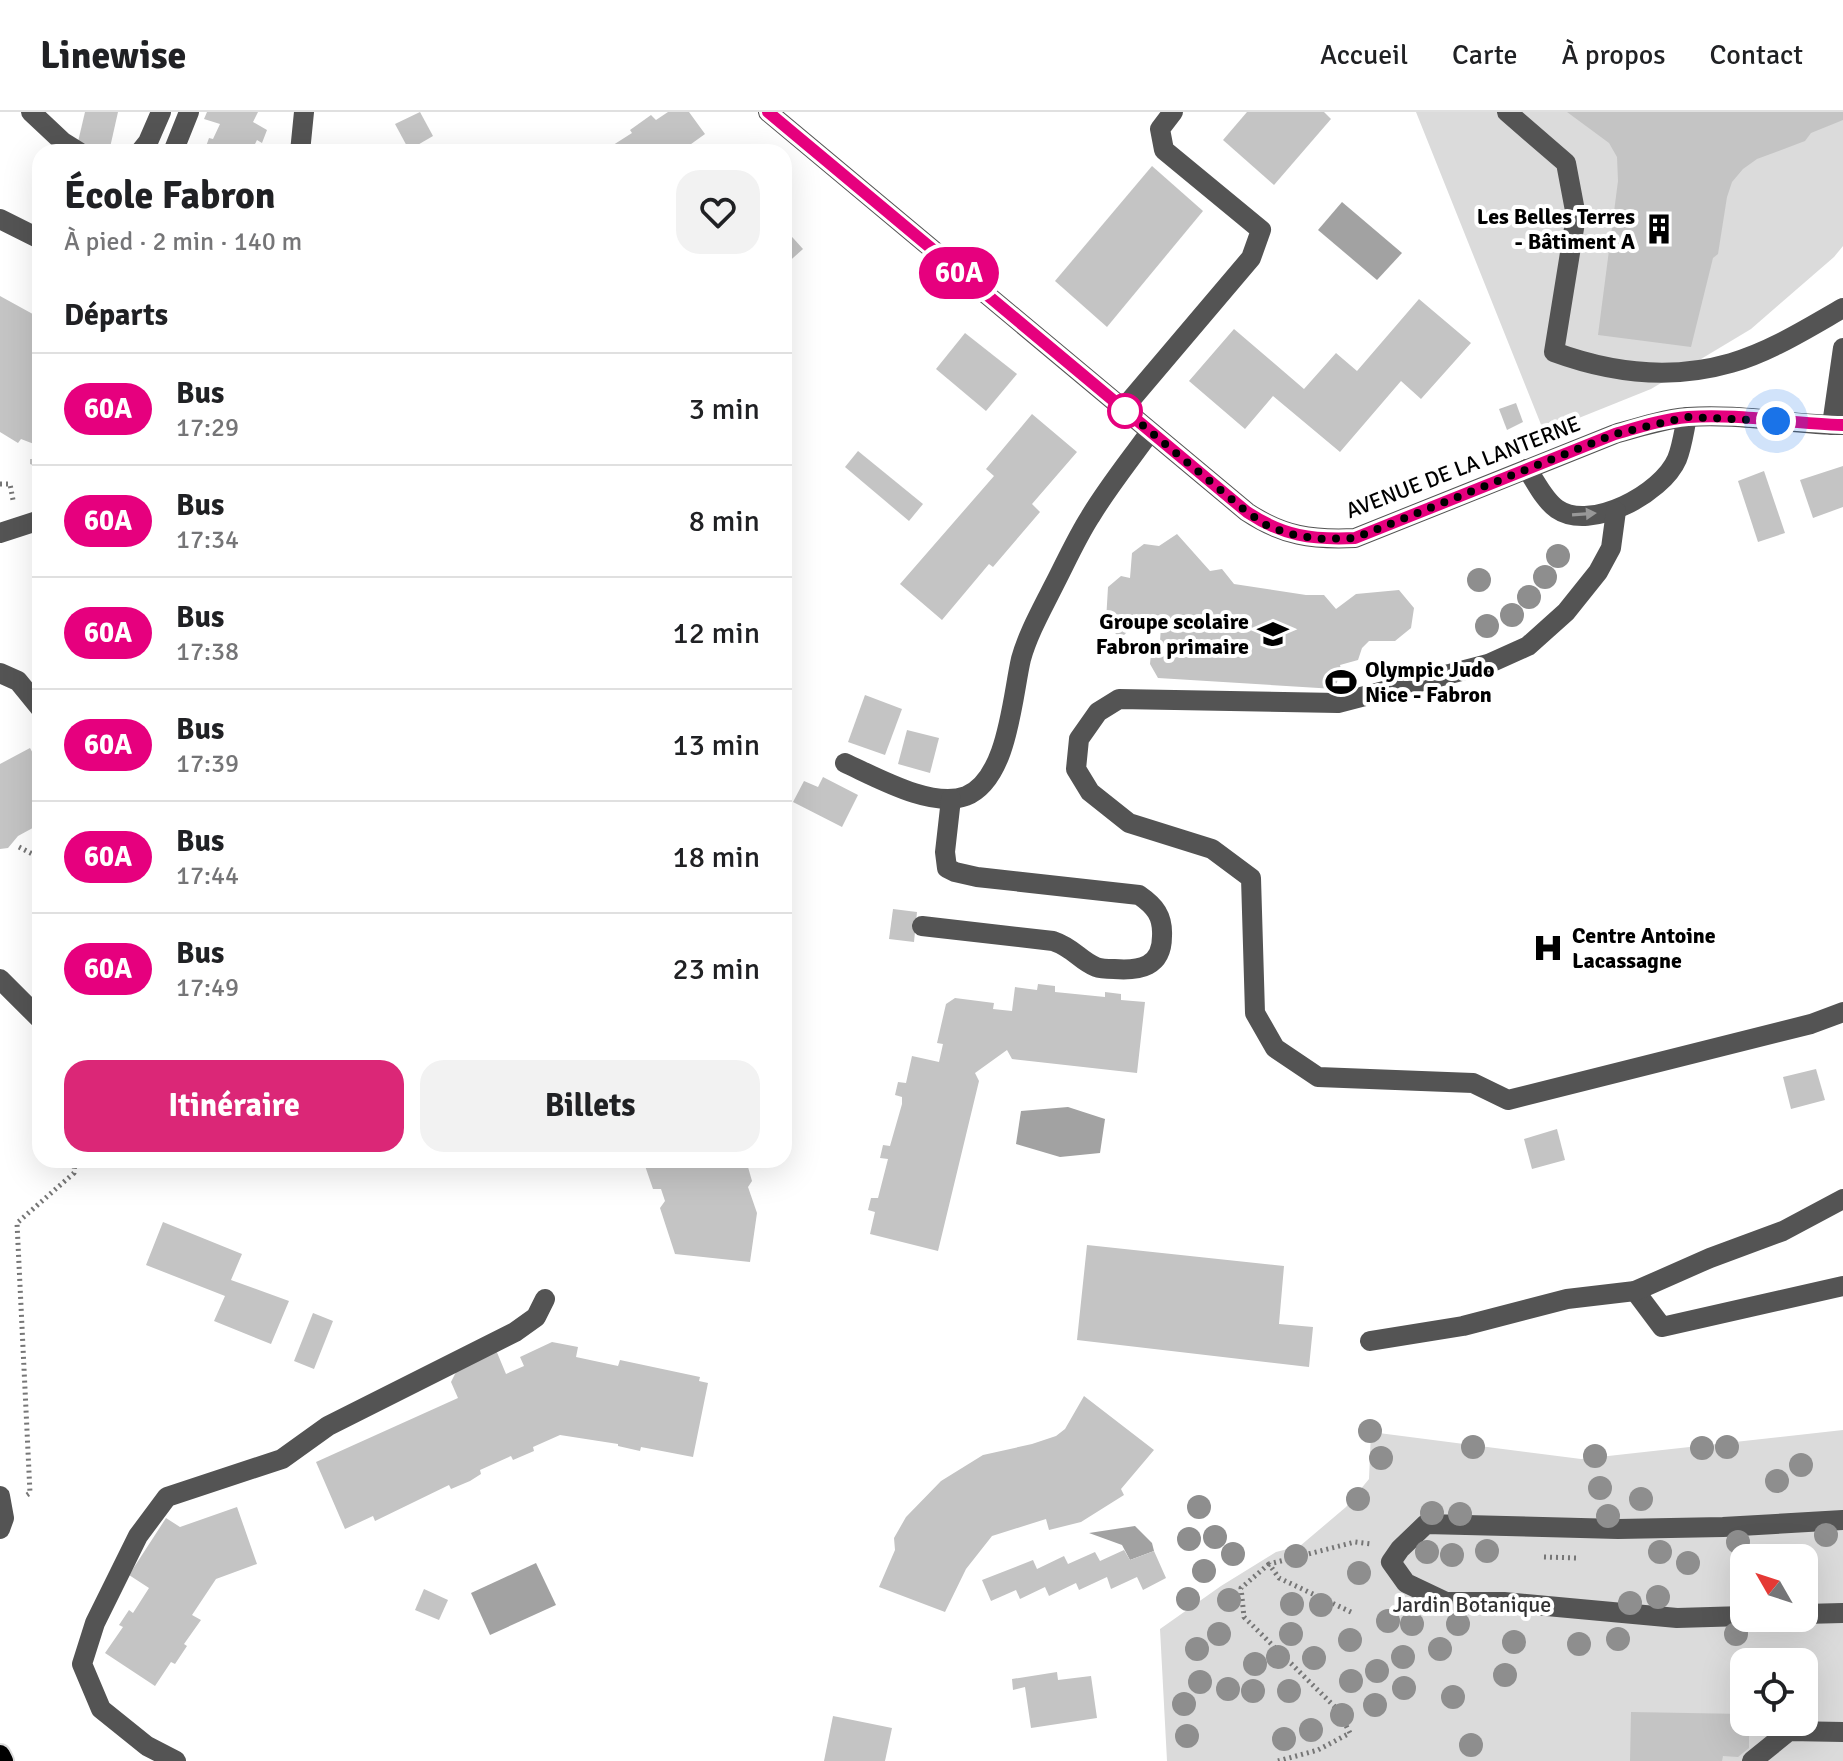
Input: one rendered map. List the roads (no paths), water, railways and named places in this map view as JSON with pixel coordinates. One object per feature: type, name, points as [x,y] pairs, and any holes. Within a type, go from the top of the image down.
[{"type":"main road","points":[[0,1755],[3,1761]]},
{"type":"street","points":[[31,112],[66,144]]},
{"type":"street","points":[[146,144],[161,112]]},
{"type":"street","points":[[176,144],[189,112]]},
{"type":"street","points":[[301,144],[304,112]]},
{"type":"street","name":"AVENUE DE LA LANTERNE","points":[[768,112],[1247,512],[1269,527],[1298,536],[1355,538],[1615,434],[1687,417],[1837,425]]},
{"type":"street","points":[[1123,409],[1251,258],[1261,230],[1164,150],[1160,129],[1173,112]]},
{"type":"street","points":[[1507,112],[1566,163],[1576,216],[1554,352],[1585,364],[1661,375],[1732,363],[1785,340],[1843,308]]},
{"type":"street","points":[[0,219],[32,235]]},
{"type":"street","points":[[1837,425],[1843,348]]},
{"type":"street","points":[[1527,469],[1545,498],[1556,508],[1573,516],[1616,511],[1661,480],[1676,461],[1687,417]]},
{"type":"street","points":[[845,763],[900,787],[941,799],[966,796],[981,787],[1006,738],[1021,660],[1031,631],[1090,517],[1150,432]]},
{"type":"street","points":[[1616,511],[1611,548],[1598,572],[1566,612],[1528,646],[1488,664],[1338,703],[1119,699],[1098,712],[1079,739],[1076,769],[1090,792],[1111,812],[1129,823],[1212,849],[1251,878],[1255,1013],[1275,1048],[1318,1077],[1473,1083],[1508,1100],[1811,1024],[1843,1012]]},
{"type":"street","points":[[0,533],[32,523]]},
{"type":"street","points":[[0,673],[18,681],[32,698]]},
{"type":"street","points":[[922,926],[1053,941],[1070,946],[1098,968],[1132,970],[1147,968],[1158,955],[1162,939],[1161,918],[1152,905],[1139,895],[977,877],[947,868],[945,852],[951,799]]},
{"type":"street","points":[[0,979],[32,1011]]},
{"type":"street","points":[[1370,1341],[1463,1326],[1567,1299],[1635,1291],[1710,1258],[1783,1231],[1843,1199]]},
{"type":"street","points":[[1635,1291],[1662,1327],[1843,1286]]},
{"type":"street","points":[[176,1761],[147,1746],[101,1709],[82,1664],[95,1623],[138,1536],[167,1497],[282,1459],[328,1426],[515,1332],[536,1317],[545,1299]]},
{"type":"street","points":[[0,1496],[2,1523]]},
{"type":"street","points":[[1730,1616],[1677,1618],[1504,1602],[1446,1602],[1406,1583],[1391,1562],[1426,1524],[1618,1529],[1843,1520]]},
{"type":"street","points":[[1818,1614],[1843,1613]]},
{"type":"street","points":[[1752,1761],[1789,1731],[1843,1732]]},
{"type":"place","name":"Les Belles Terres - Bâtiment A","points":[[1659,229]]},
{"type":"place","name":"Groupe scolaire Fabron primaire","points":[[1273,634]]},
{"type":"place","name":"Olympic Judo Nice - Fabron","points":[[1341,682]]},
{"type":"place","name":"Centre Antoine Lacassagne","points":[[1548,948]]},
{"type":"park label","name":"Jardin Botanique","points":[[1472,1604]]}]
